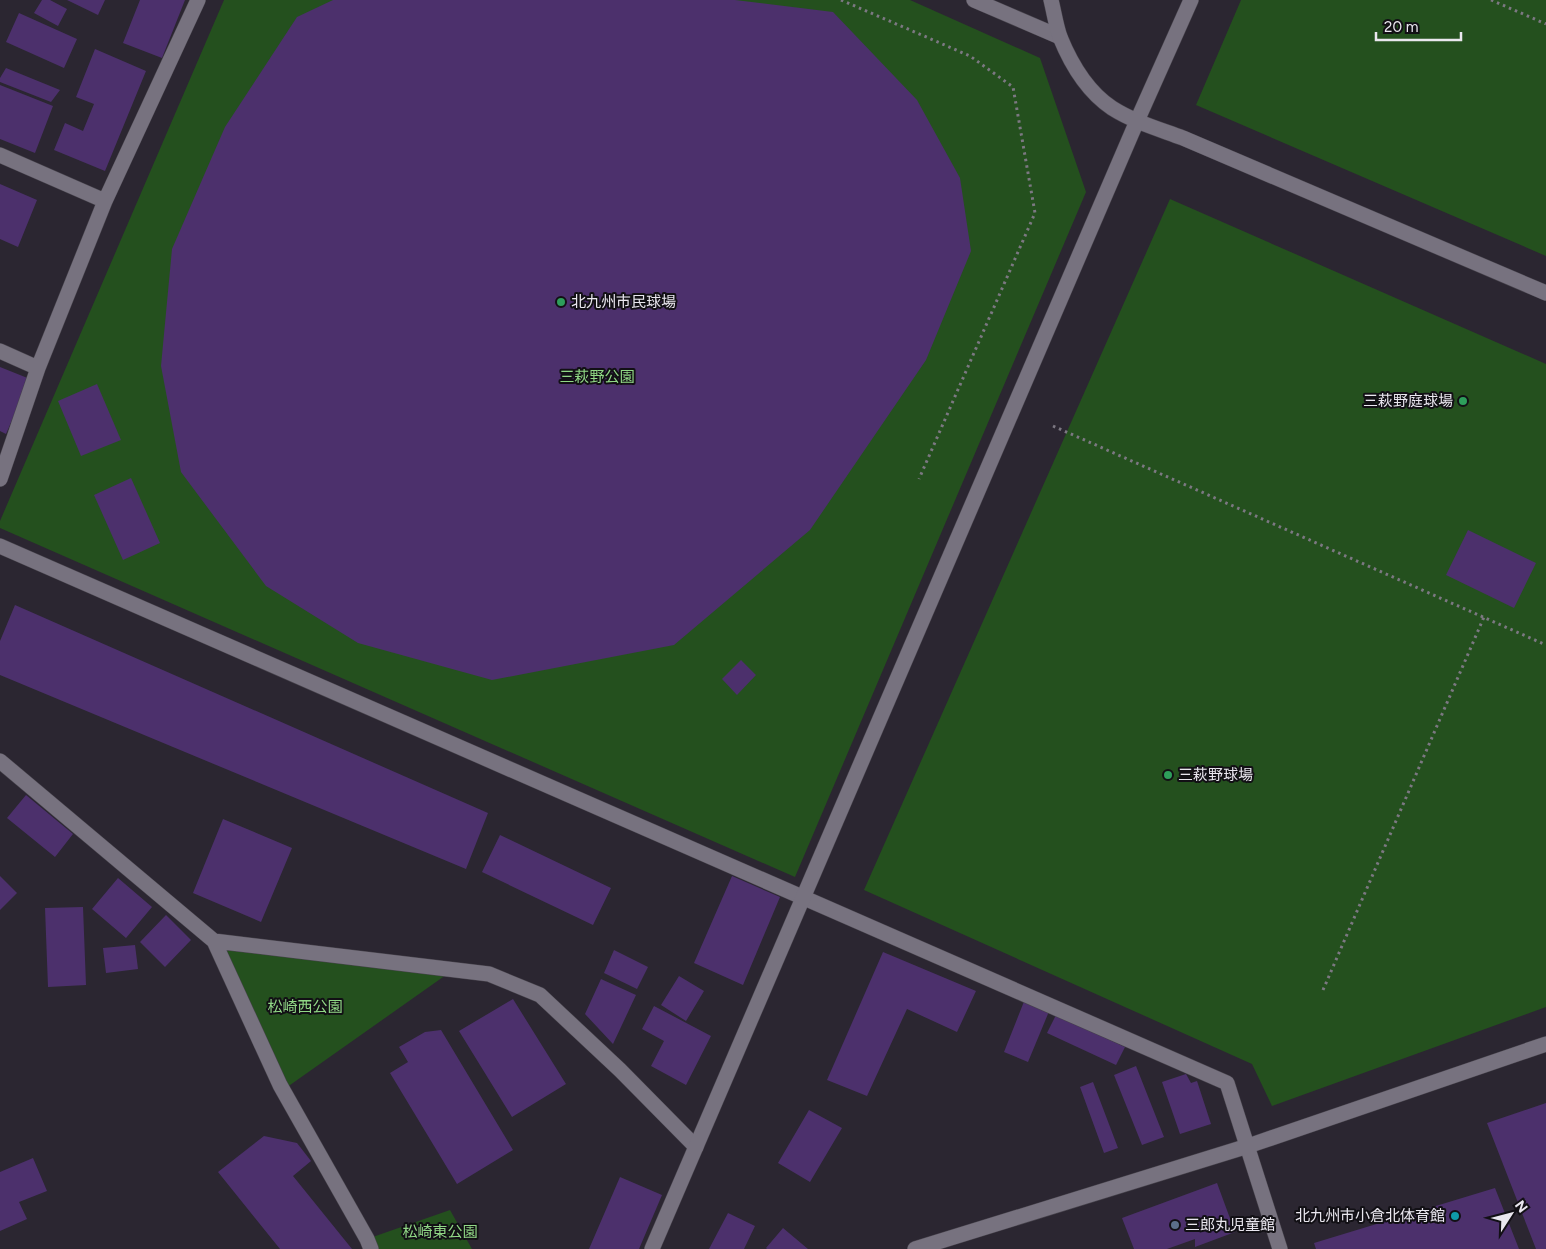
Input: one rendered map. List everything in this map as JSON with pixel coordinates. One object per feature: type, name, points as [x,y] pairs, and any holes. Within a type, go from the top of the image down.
[{"type":"street","points":[[0,479],[38,368],[106,201],[198,0]]},
{"type":"street","points":[[974,0],[1060,37]]},
{"type":"street","points":[[1051,0],[1060,37],[1075,67],[1092,90],[1112,108],[1138,122],[1183,138],[1546,293]]},
{"type":"street","points":[[652,1249],[1191,0]]},
{"type":"street","points":[[0,155],[106,201]]},
{"type":"street","points":[[0,351],[38,368]]},
{"type":"street","points":[[0,546],[1227,1083],[1280,1249]]},
{"type":"street","points":[[0,761],[214,941],[280,1085],[372,1249]]},
{"type":"street","points":[[214,941],[489,974],[540,995],[620,1070],[696,1147]]},
{"type":"street","points":[[915,1249],[1248,1146],[1546,1044]]},
{"type":"path","points":[[841,0],[970,56],[1013,87],[1035,213],[919,479]]},
{"type":"path","points":[[1491,0],[1546,24]]},
{"type":"path","points":[[1053,426],[1546,645]]},
{"type":"path","points":[[1323,990],[1484,617]]},
{"type":"green space","name":"三萩野公園","points":[[224,0],[910,0],[1040,58],[1086,192],[795,877],[0,528],[0,521]]},
{"type":"green space","points":[[1241,0],[1546,0],[1546,256],[1196,105]]},
{"type":"green space","points":[[1170,199],[1546,364],[1546,1007],[1272,1106],[1252,1064],[864,890]]},
{"type":"green space","name":"松崎西公園","points":[[214,941],[453,970],[283,1090]]},
{"type":"green space","name":"松崎東公園","points":[[450,1210],[472,1249],[371,1249],[367,1239]]},
{"type":"building","points":[[42,0],[50,0],[67,9],[58,26],[34,13]]},
{"type":"building","points":[[67,0],[105,0],[98,15]]},
{"type":"building","points":[[140,0],[185,0],[162,58],[123,43]]},
{"type":"building","name":"三萩野公園","points":[[333,0],[735,0],[833,12],[917,100],[960,178],[971,251],[926,360],[810,530],[674,645],[492,680],[358,643],[266,586],[181,472],[161,366],[172,249],[225,127],[297,17]]},
{"type":"building","points":[[19,13],[77,39],[64,68],[6,42]]},
{"type":"building","points":[[95,49],[146,71],[105,171],[54,150],[65,123],[83,131],[94,104],[76,97]]},
{"type":"building","points":[[6,68],[60,90],[51,102],[0,82],[0,78]]},
{"type":"building","points":[[0,85],[53,106],[35,153],[0,139]]},
{"type":"building","points":[[0,184],[37,200],[18,247],[0,239]]},
{"type":"building","points":[[0,367],[30,379],[6,434],[0,431]]},
{"type":"building","points":[[97,384],[121,440],[81,456],[58,401]]},
{"type":"building","points":[[131,478],[160,543],[123,560],[94,495]]},
{"type":"building","points":[[1468,530],[1536,563],[1514,608],[1446,575]]},
{"type":"building","points":[[15,605],[488,813],[466,869],[0,675],[0,641]]},
{"type":"building","points":[[741,660],[756,675],[737,695],[722,679]]},
{"type":"building","points":[[26,795],[73,834],[55,857],[7,818]]},
{"type":"building","points":[[223,819],[292,848],[261,922],[193,893]]},
{"type":"building","points":[[500,835],[611,888],[593,925],[482,872]]},
{"type":"building","points":[[0,876],[17,893],[0,910]]},
{"type":"building","points":[[732,876],[780,897],[743,985],[694,963]]},
{"type":"building","points":[[118,878],[152,907],[126,938],[92,909]]},
{"type":"building","points":[[83,907],[86,985],[48,987],[45,908]]},
{"type":"building","points":[[166,915],[191,940],[165,967],[140,942]]},
{"type":"building","points":[[135,945],[138,969],[106,973],[103,948]]},
{"type":"building","points":[[614,950],[648,967],[637,989],[604,973]]},
{"type":"building","points":[[883,952],[976,991],[957,1032],[907,1009],[867,1096],[827,1080]]},
{"type":"building","points":[[679,976],[704,991],[686,1021],[661,1005]]},
{"type":"building","points":[[601,979],[636,995],[613,1044],[585,1014]]},
{"type":"building","points":[[513,999],[566,1084],[512,1117],[459,1031]]},
{"type":"building","points":[[1025,999],[1050,1009],[1028,1062],[1004,1052]]},
{"type":"building","points":[[654,1006],[711,1036],[686,1085],[651,1066],[664,1041],[642,1029]]},
{"type":"building","points":[[1056,1015],[1125,1047],[1116,1065],[1047,1033]]},
{"type":"building","points":[[441,1030],[513,1150],[457,1184],[390,1073],[408,1062],[399,1047],[425,1032]]},
{"type":"building","points":[[1136,1066],[1164,1137],[1142,1145],[1114,1075]]},
{"type":"building","points":[[1186,1074],[1191,1083],[1197,1081],[1211,1124],[1180,1134],[1162,1082]]},
{"type":"building","points":[[1093,1082],[1118,1148],[1104,1153],[1080,1087]]},
{"type":"building","points":[[1546,1103],[1546,1249],[1536,1249],[1487,1123]]},
{"type":"building","points":[[809,1110],[842,1128],[810,1182],[778,1163]]},
{"type":"building","points":[[264,1136],[297,1143],[311,1161],[293,1176],[352,1249],[280,1249],[218,1172]]},
{"type":"building","points":[[33,1158],[47,1191],[19,1202],[27,1219],[0,1231],[0,1172]]},
{"type":"building","points":[[620,1177],[662,1195],[639,1249],[589,1249]]},
{"type":"building","points":[[1217,1183],[1235,1232],[1195,1247],[1195,1239],[1167,1249],[1134,1249],[1122,1218]]},
{"type":"building","name":"北九州市小倉北体育館","points":[[1495,1188],[1519,1249],[1316,1249],[1314,1243]]},
{"type":"building","points":[[728,1213],[755,1226],[744,1249],[709,1249]]},
{"type":"building","points":[[783,1228],[808,1249],[767,1249]]},
{"type":"place","name":"北九州市民球場","points":[[561,302]]},
{"type":"place","name":"三萩野庭球場","points":[[1463,401]]},
{"type":"place","name":"三萩野球場","points":[[1168,775]]},
{"type":"place","name":"北九州市小倉北体育館","points":[[1455,1216]]},
{"type":"place","name":"三郎丸児童館","points":[[1175,1225]]}]
